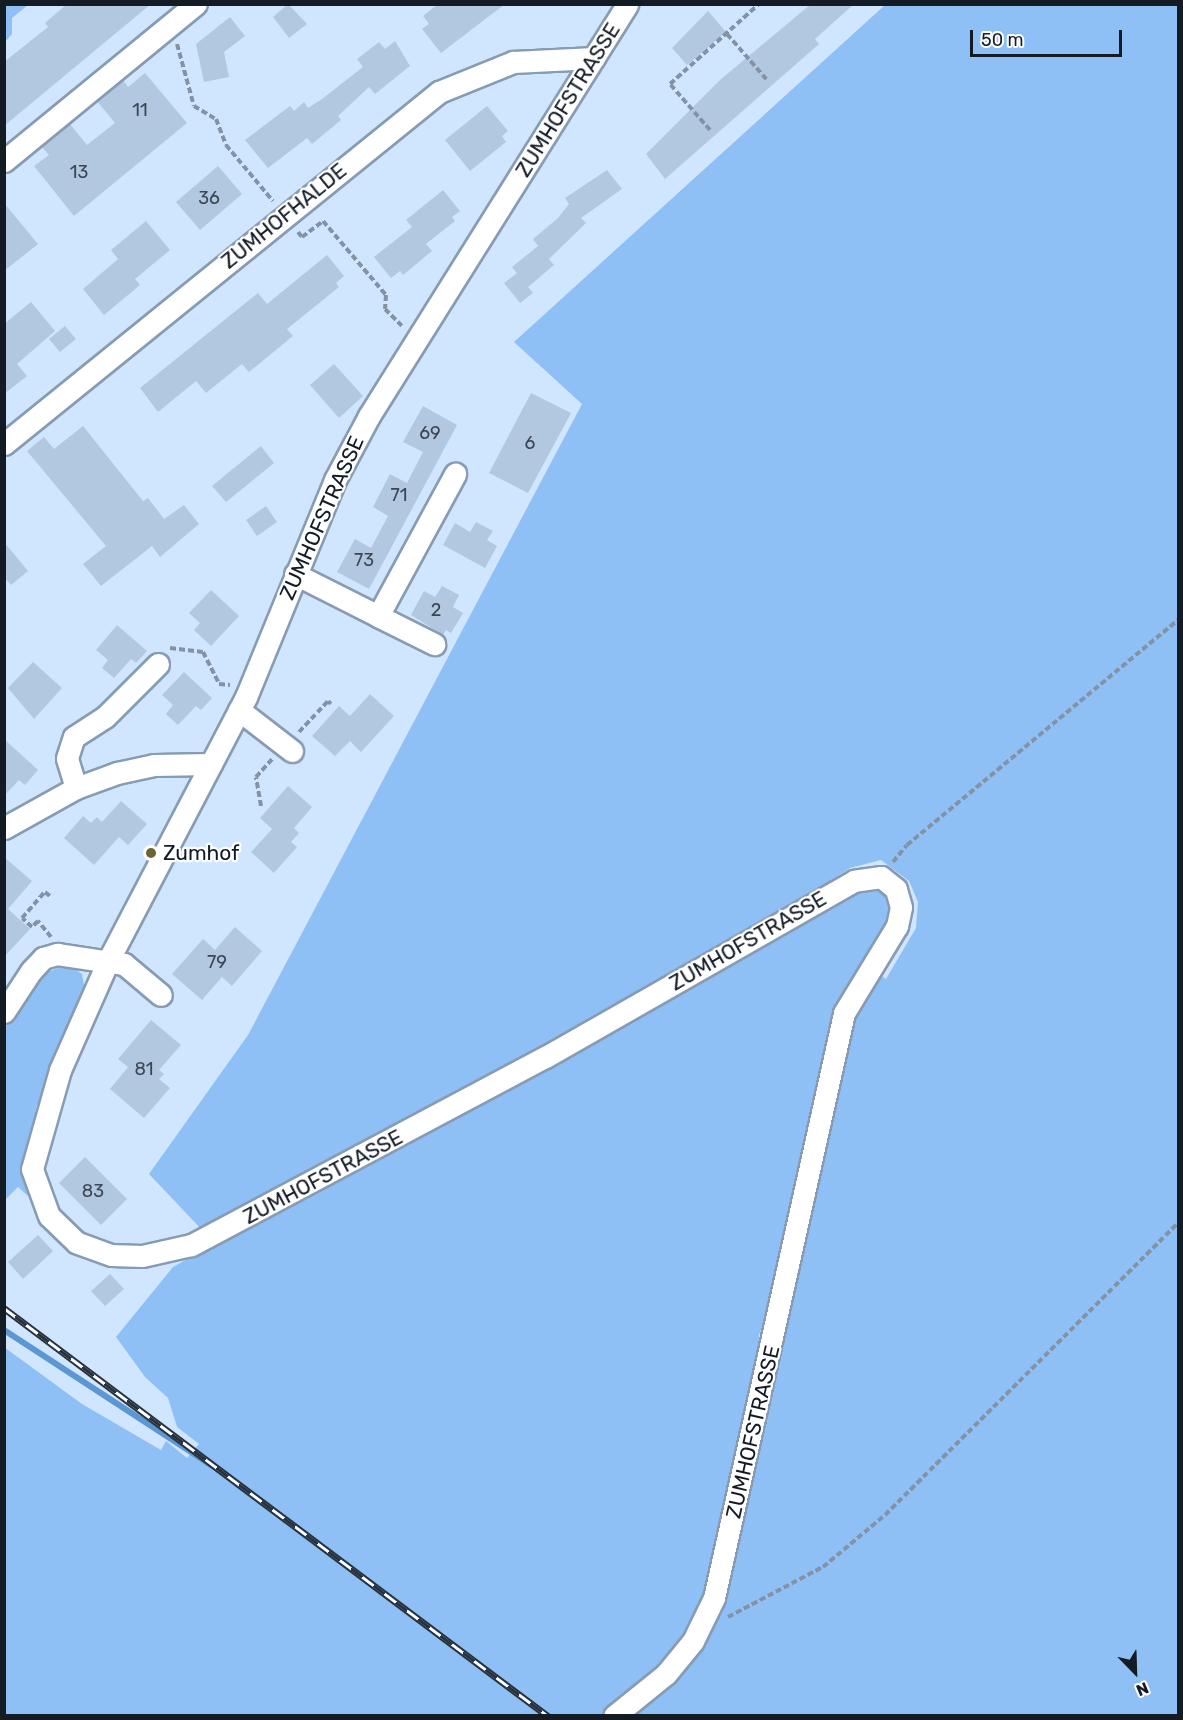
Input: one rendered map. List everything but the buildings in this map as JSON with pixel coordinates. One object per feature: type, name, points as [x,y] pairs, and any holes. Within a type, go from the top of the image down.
[{"type":"street","points":[[4,161],[196,4]]},
{"type":"street","name":"ZUMHOFSTRASSE","points":[[614,1716],[666,1674],[704,1622],[724,1559],[844,1013],[897,926],[901,907],[896,889],[881,877],[854,881],[545,1057],[239,1222],[191,1245],[142,1257],[111,1255],[76,1242],[49,1216],[32,1169],[60,1070],[109,959],[239,710],[335,480],[369,416],[627,4]]},
{"type":"street","name":"ZUMHOFHALDE","points":[[4,444],[439,92],[513,62],[594,58]]},
{"type":"street","points":[[378,616],[454,474]]},
{"type":"street","points":[[296,574],[434,644]]},
{"type":"street","points":[[75,788],[67,758],[74,737],[105,717],[158,656]]},
{"type":"street","points":[[239,710],[292,751]]},
{"type":"street","points":[[4,828],[75,788],[134,768],[211,764]]},
{"type":"street","points":[[4,1012],[43,958],[57,954],[109,959],[124,964],[161,995]]},
{"type":"path","points":[[710,130],[670,84],[759,4]]},
{"type":"path","points":[[174,33],[194,106],[216,119],[226,145],[277,207]]},
{"type":"path","points":[[727,34],[767,80]]},
{"type":"path","points":[[292,224],[302,237],[323,220],[386,295],[385,309],[409,331]]},
{"type":"path","points":[[881,877],[907,844],[1179,620]]},
{"type":"path","points":[[158,656],[203,652],[219,684],[234,686]]},
{"type":"path","points":[[51,897],[45,892],[22,918],[32,927],[38,921],[50,931],[52,944]]},
{"type":"path","points":[[704,1622],[726,1618],[823,1567],[885,1515],[1179,1223]]},
{"type":"shaded area","points":[[5,4],[28,5],[12,18],[12,34],[5,42]]},
{"type":"shaded area","points":[[885,5],[1178,5],[1178,1715],[621,1715],[697,1638],[852,1015],[875,971],[886,979],[916,928],[918,902],[909,881],[881,860],[850,868],[719,953],[203,1231],[149,1174],[248,1035],[582,404],[514,342]]},
{"type":"shaded area","points":[[874,881],[891,898],[891,916],[839,1007],[771,1305],[759,1335],[757,1376],[705,1595],[689,1626],[658,1665],[602,1715],[5,1715],[4,1347],[82,1404],[161,1450],[166,1441],[187,1458],[199,1444],[177,1427],[168,1398],[145,1377],[116,1337],[173,1267]]},
{"type":"shaded area","points":[[68,964],[82,974],[85,991],[36,1108],[25,1171],[30,1192],[28,1196],[18,1187],[5,1200],[4,1029],[43,974]]},
{"type":"waterway","points":[[4,1330],[211,1465]]},
{"type":"railway","points":[[4,1308],[548,1716]]},
{"type":"place","name":"Zumhof","points":[[151,853]]}]
